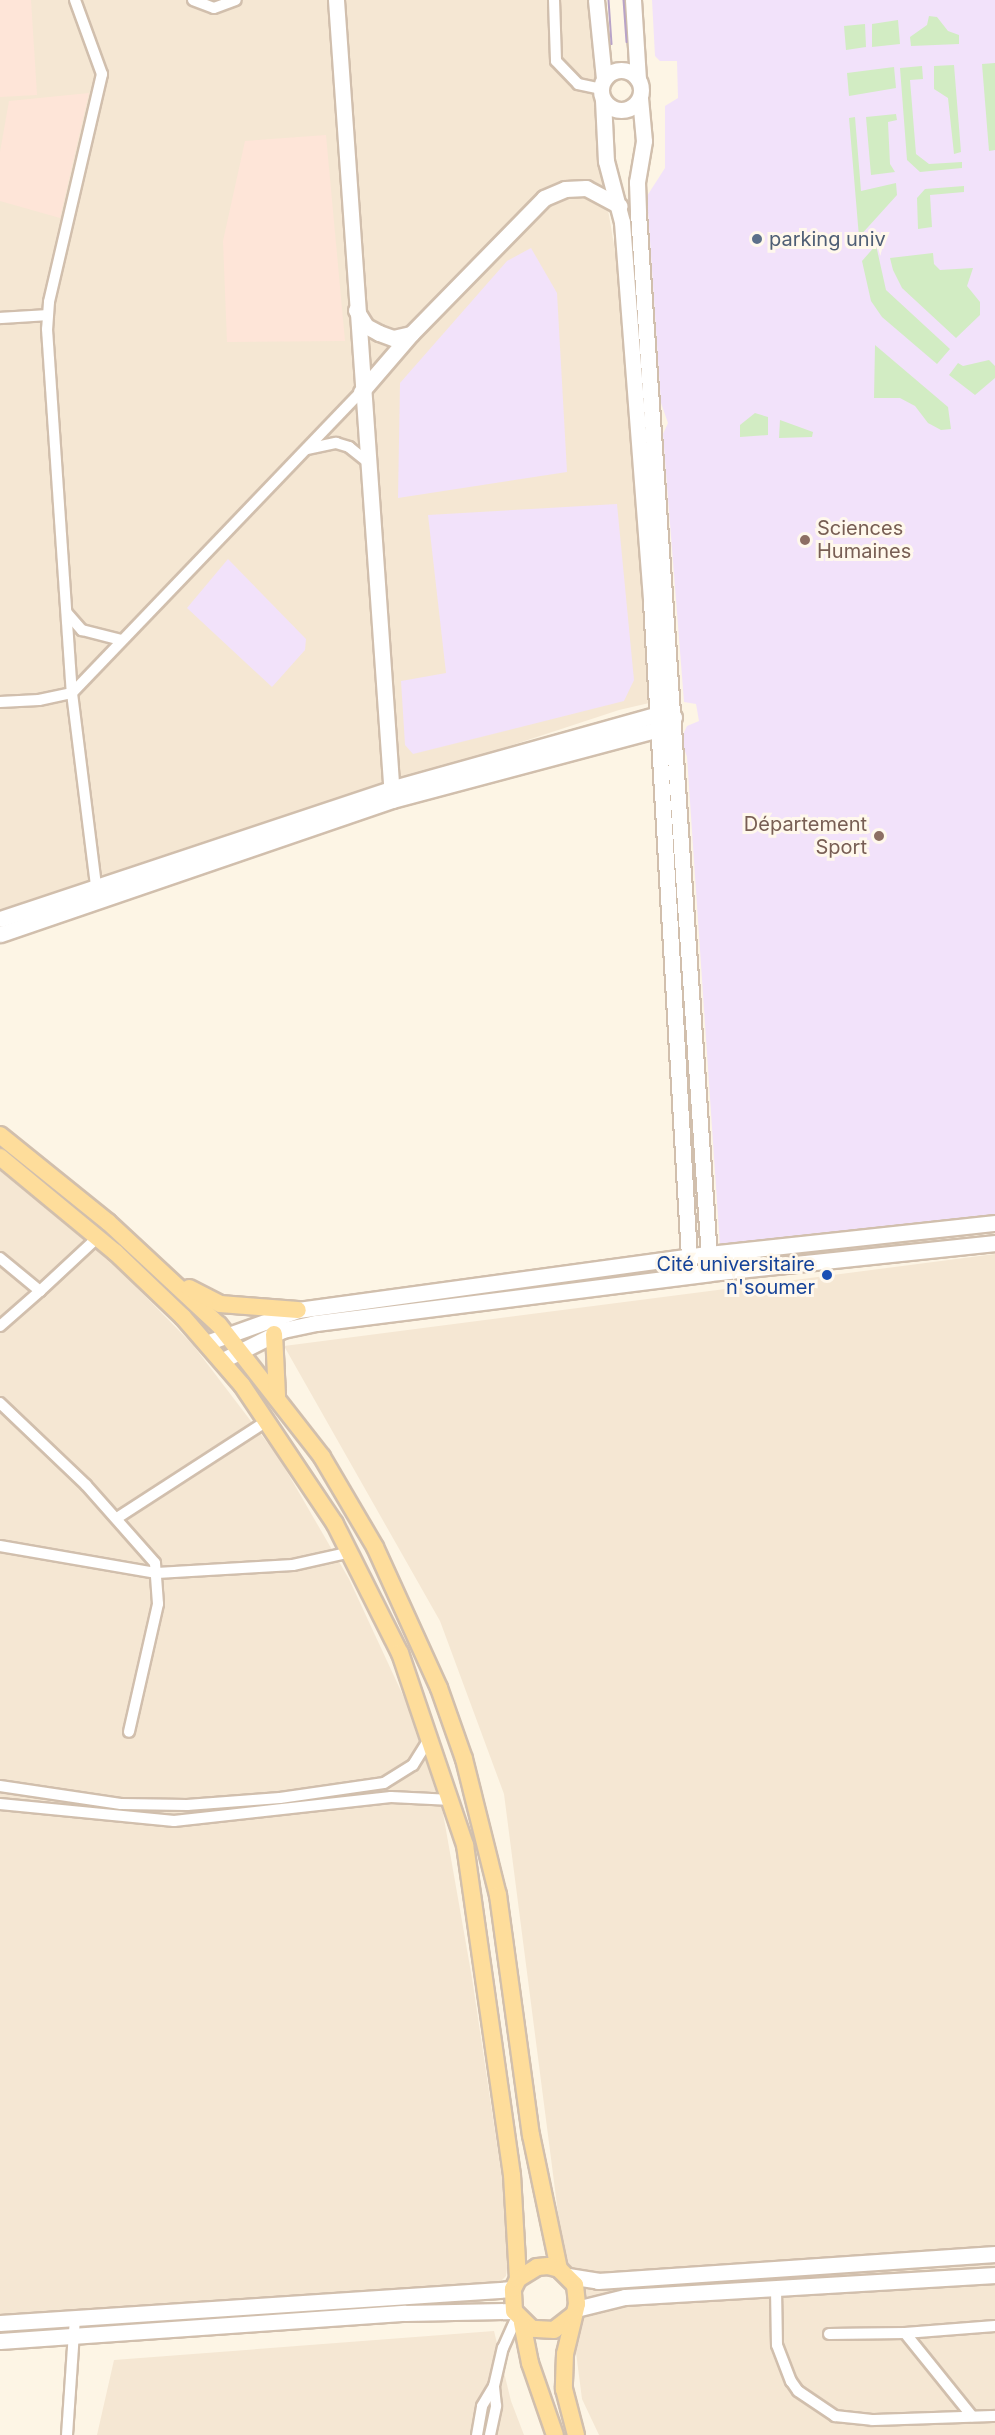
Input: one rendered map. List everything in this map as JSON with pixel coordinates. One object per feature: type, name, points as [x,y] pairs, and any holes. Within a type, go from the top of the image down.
[{"type":"main road","points":[[336,0],[365,460],[391,795]]},
{"type":"main road","points":[[596,0],[609,170],[620,207],[659,721],[690,1275]]},
{"type":"main road","points":[[633,0],[644,141],[637,182],[710,1273]]},
{"type":"main road","points":[[602,89],[618,70],[630,72],[638,79]]},
{"type":"main road","points":[[602,89],[612,109],[625,110],[640,98]]},
{"type":"main road","points":[[588,188],[609,170]]},
{"type":"main road","points":[[361,392],[411,334],[535,205],[554,192],[615,188],[637,182]]},
{"type":"main road","points":[[588,188],[620,207]]},
{"type":"main road","points":[[356,310],[366,326],[379,333],[393,338],[411,334]]},
{"type":"main road","points":[[0,934],[97,894],[391,795],[674,717]]},
{"type":"main road","points":[[0,919],[97,894]]},
{"type":"main road","points":[[0,1135],[175,1281],[241,1350],[322,1457],[375,1547],[439,1688],[464,1759],[498,1895],[531,2135],[564,2273],[577,2292],[565,2354],[564,2390],[576,2435]]},
{"type":"main road","points":[[0,1157],[97,1238],[206,1343],[221,1361],[267,1421],[351,1552],[400,1653],[431,1736],[465,1845],[483,1950],[512,2175],[518,2317],[530,2363],[555,2435]]},
{"type":"main road","points":[[175,1281],[220,1304],[298,1310],[709,1254],[995,1223]]},
{"type":"main road","points":[[206,1343],[227,1334],[278,1327],[690,1275],[995,1243]]},
{"type":"main road","points":[[496,1283],[499,1300]]},
{"type":"main road","points":[[221,1361],[278,1327],[298,1310]]},
{"type":"main road","points":[[277,1396],[278,1327]]},
{"type":"main road","points":[[0,2323],[516,2284],[537,2267],[598,2281],[995,2254]]},
{"type":"main road","points":[[0,2341],[75,2334],[405,2313],[518,2317],[532,2329],[554,2330],[574,2312],[625,2297],[995,2275]]},
{"type":"street","points":[[75,0],[102,74],[48,315],[72,693],[97,894]]},
{"type":"street","points":[[193,0],[214,8],[236,0]]},
{"type":"street","points":[[554,0],[556,61],[578,84],[602,89]]},
{"type":"street","points":[[0,318],[48,315]]},
{"type":"street","points":[[0,702],[39,700],[72,693],[361,392]]},
{"type":"street","points":[[304,450],[336,443],[349,447],[365,460]]},
{"type":"street","points":[[67,613],[82,630],[121,640]]},
{"type":"street","points":[[0,1326],[97,1238]]},
{"type":"street","points":[[0,1258],[40,1291]]},
{"type":"street","points":[[0,1403],[117,1518],[155,1563],[158,1604],[153,1636],[129,1732]]},
{"type":"street","points":[[117,1518],[267,1421]]},
{"type":"street","points":[[0,1546],[157,1573],[293,1565],[351,1552]]},
{"type":"street","points":[[0,1786],[121,1804],[243,1801],[384,1783],[413,1765],[431,1736]]},
{"type":"street","points":[[0,1804],[174,1821],[391,1797],[452,1800]]},
{"type":"street","points":[[243,1801],[244,1815]]},
{"type":"street","points":[[776,2289],[777,2345],[791,2381],[798,2391],[835,2416],[872,2420],[995,2416]]},
{"type":"street","points":[[477,2435],[482,2406],[494,2386],[503,2348],[518,2317]]},
{"type":"street","points":[[67,2435],[75,2318]]},
{"type":"street","points":[[829,2334],[905,2333],[995,2326]]},
{"type":"street","points":[[905,2333],[972,2416]]},
{"type":"street","points":[[490,2435],[496,2406],[494,2386]]},
{"type":"shaded area","points":[[0,0],[592,0],[601,168],[615,251],[658,701],[619,710],[0,913]]},
{"type":"shaded area","points":[[0,0],[31,0],[37,95],[0,97]]},
{"type":"shaded area","points":[[652,0],[995,0],[995,1230],[731,1259],[720,1246],[687,757],[681,739],[687,726],[699,721],[696,704],[684,702],[663,434],[668,423],[661,403],[647,196],[665,168],[665,106],[678,98],[677,61],[660,61],[655,56]]},
{"type":"shaded area","points":[[89,93],[60,218],[0,201],[0,152],[9,101]]},
{"type":"shaded area","points":[[326,135],[345,341],[227,342],[223,241],[245,141]]},
{"type":"shaded area","points":[[531,248],[557,293],[567,472],[398,498],[400,383],[507,261]]},
{"type":"shaded area","points":[[617,504],[634,680],[624,701],[413,754],[405,745],[401,681],[446,673],[428,515]]},
{"type":"shaded area","points":[[228,559],[306,639],[305,650],[272,687],[187,608]]},
{"type":"shaded area","points":[[0,1168],[106,1256],[193,1345],[279,1458],[349,1579],[407,1704],[443,1813],[472,1978],[503,2185],[508,2260],[506,2276],[499,2283],[0,2320]]},
{"type":"shaded area","points":[[995,1254],[995,2435],[599,2435],[582,2399],[504,1794],[440,1621],[284,1346]]},
{"type":"shaded area","points":[[494,2331],[511,2401],[524,2435],[97,2435],[114,2360]]},
{"type":"green space","points":[[929,16],[937,17],[948,31],[959,35],[959,44],[911,46],[910,37],[927,25]]},
{"type":"green space","points":[[898,20],[900,44],[872,47],[872,24]]},
{"type":"green space","points":[[865,24],[866,47],[846,50],[844,26]]},
{"type":"green space","points":[[995,63],[995,150],[989,151],[982,64]]},
{"type":"green space","points":[[954,65],[961,152],[954,154],[948,98],[934,89],[934,66]]},
{"type":"green space","points":[[922,66],[923,79],[910,80],[916,154],[929,164],[962,162],[962,168],[920,172],[907,160],[900,68]]},
{"type":"green space","points":[[894,67],[896,88],[849,96],[847,73]]},
{"type":"green space","points":[[896,114],[897,120],[888,122],[890,164],[895,172],[871,175],[866,117]]},
{"type":"green space","points":[[855,117],[861,191],[896,183],[897,195],[859,237],[849,118]]},
{"type":"green space","points":[[964,186],[964,192],[930,195],[932,227],[918,229],[917,198],[925,189]]},
{"type":"green space","points":[[876,245],[886,290],[950,349],[937,364],[882,317],[871,301],[862,261]]},
{"type":"green space","points":[[933,253],[934,264],[940,270],[973,268],[967,286],[980,302],[980,315],[956,338],[902,288],[890,258]]},
{"type":"green space","points":[[875,345],[948,407],[951,429],[941,430],[928,423],[915,406],[900,398],[874,398]]},
{"type":"green space","points":[[989,360],[995,366],[995,378],[975,395],[949,375],[958,363],[963,366]]},
{"type":"green space","points":[[755,413],[768,417],[768,435],[740,437],[740,425]]},
{"type":"green space","points":[[780,420],[813,432],[812,437],[779,438]]},
{"type":"tram line","points":[[609,0],[612,44]]},
{"type":"tram line","points":[[624,0],[627,42]]},
{"type":"place","name":"parking univ","points":[[757,239]]},
{"type":"place","name":"Sciences Humaines","points":[[805,540]]},
{"type":"place","name":"Département Sport","points":[[879,836]]},
{"type":"place","name":"Cité universitaire n'soumer","points":[[827,1275]]}]
